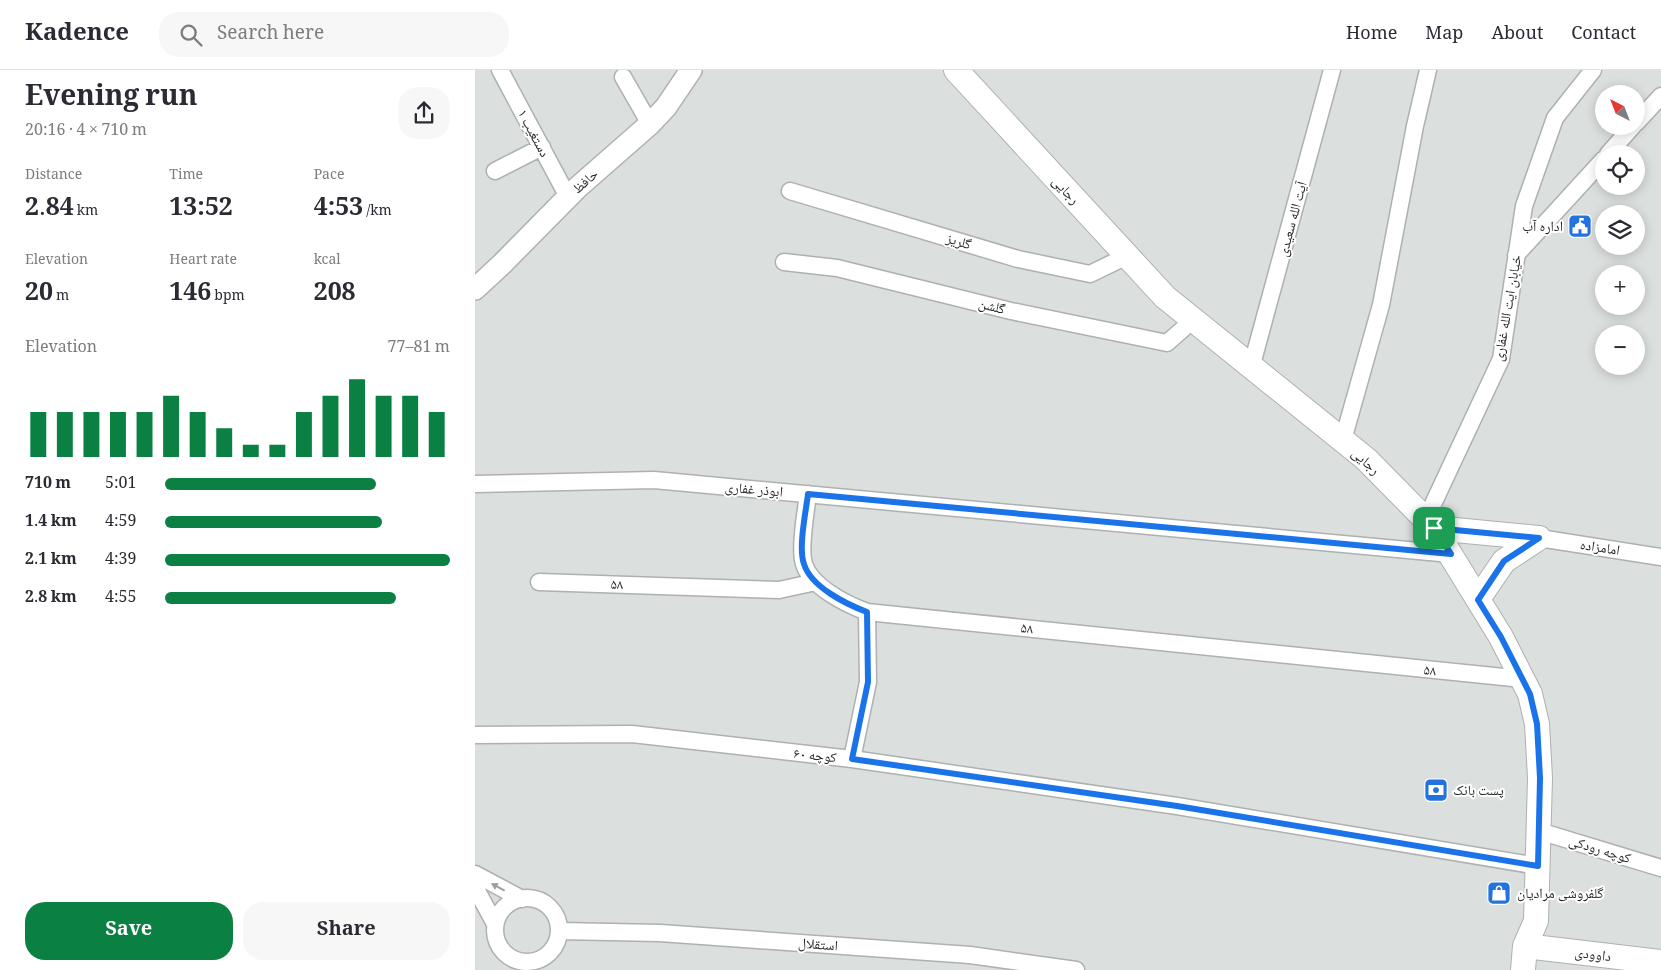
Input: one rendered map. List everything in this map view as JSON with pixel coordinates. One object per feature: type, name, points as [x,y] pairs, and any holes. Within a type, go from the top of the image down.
[{"type":"main road","name":"رجایی","points":[[956,70],[1165,296],[1365,459],[1430,523],[1451,554],[1501,637],[1523,679],[1530,694],[1537,724],[1540,778],[1536,921],[1525,946],[1523,970]]},
{"type":"main road","points":[[1430,523],[1539,538]]},
{"type":"main road","points":[[1478,600],[1504,561],[1539,538]]},
{"type":"main road","name":"داوودی","points":[[1525,946],[1661,962]]},
{"type":"street","name":"دستغیب ۱","points":[[500,70],[568,197]]},
{"type":"street","name":"حافظ","points":[[475,289],[568,197],[650,124],[666,107],[691,70]]},
{"type":"street","name":"آیت الله سعیدی","points":[[1251,368],[1332,70]]},
{"type":"street","points":[[1343,440],[1381,305],[1415,126],[1428,70]]},
{"type":"street","name":"خیابان ایت الله غفاری","points":[[1430,523],[1501,360],[1523,206],[1555,118],[1593,70]]},
{"type":"street","points":[[623,77],[650,124]]},
{"type":"street","points":[[1645,113],[1661,96]]},
{"type":"street","points":[[1616,145],[1625,135]]},
{"type":"street","points":[[495,171],[542,147]]},
{"type":"street","points":[[1516,255],[1595,169]]},
{"type":"street","name":"گلریز","points":[[789,191],[1018,259],[1090,274],[1127,256]]},
{"type":"street","name":"گلشن","points":[[784,262],[837,268],[1011,311],[1167,343],[1193,320]]},
{"type":"street","name":"ابوذر غفاری","points":[[475,484],[654,480],[1451,554]]},
{"type":"street","points":[[808,494],[802,545],[804,564],[816,582]]},
{"type":"street","name":"امامزاده","points":[[1539,538],[1661,556]]},
{"type":"street","name":"۵۸","points":[[539,582],[779,590],[816,582],[843,602],[867,612],[1523,679]]},
{"type":"street","points":[[852,759],[868,682],[867,612]]},
{"type":"street","name":"کوچه ۶۰","points":[[475,735],[632,734],[852,759],[1177,806],[1538,866]]},
{"type":"street","name":"کوچه رودکی","points":[[1539,831],[1661,868]]},
{"type":"street","points":[[475,874],[521,899]]},
{"type":"street","points":[[475,888],[495,924]]},
{"type":"street","points":[[531,898],[548,906],[554,913],[559,931],[557,941],[544,957],[524,966],[505,953],[498,944],[495,935],[495,924],[499,915],[512,902],[521,899],[531,898]]},
{"type":"street","name":"استقلال","points":[[559,931],[660,933],[970,955],[1076,970]]},
{"type":"place","name":"اداره آب","points":[[1580,226]]},
{"type":"place","name":"پست بانک","points":[[1436,790]]},
{"type":"place","name":"گلفروشی مرادیان","points":[[1499,893]]},
{"type":"route","points":[[808,494],[1451,554],[1434,528],[1539,538],[1504,561],[1478,600],[1501,637],[1530,694],[1537,724],[1540,778],[1538,866],[1177,806],[852,759],[868,682],[867,612],[843,602],[816,582],[804,564],[802,545],[808,494]]}]
